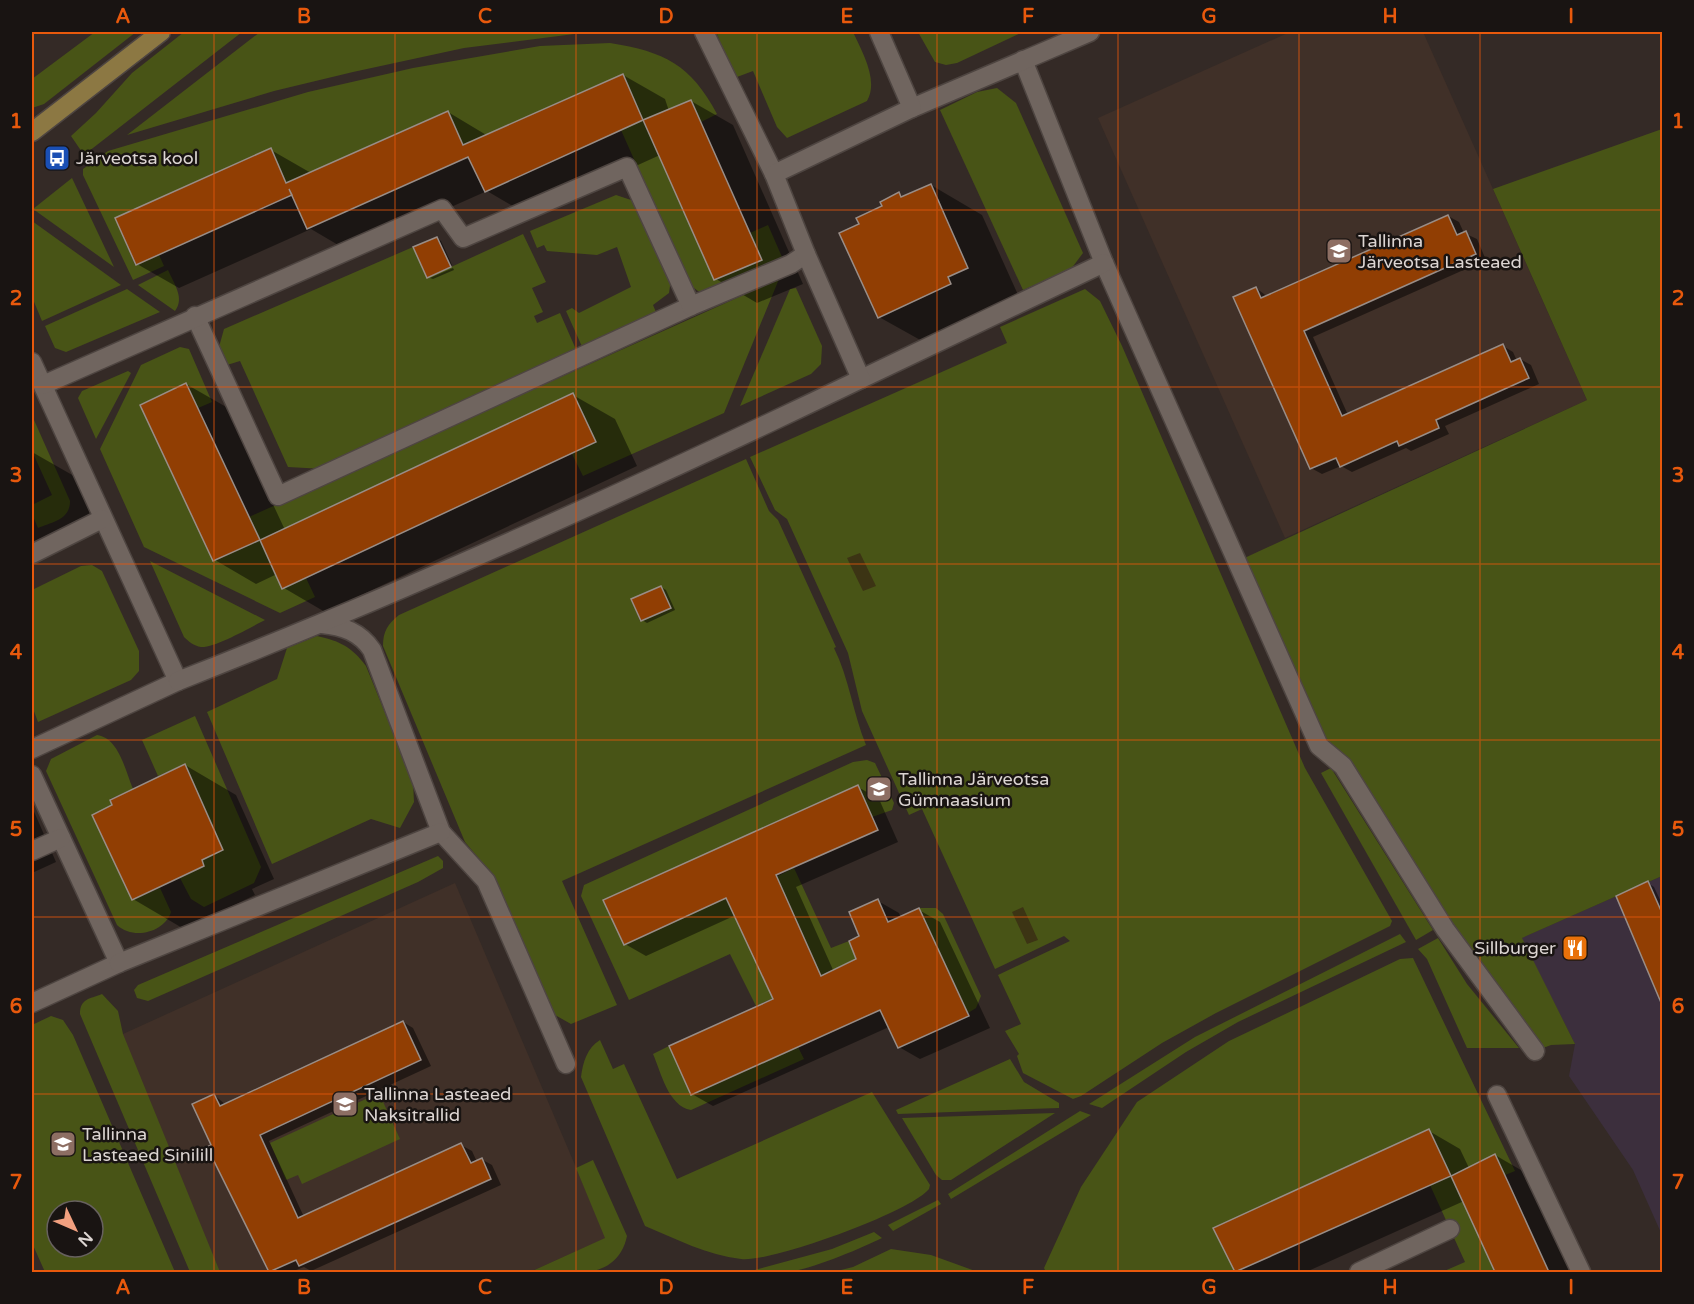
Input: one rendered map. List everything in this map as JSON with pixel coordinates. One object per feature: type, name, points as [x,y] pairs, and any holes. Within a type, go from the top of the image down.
[{"type":"main road","points":[[32,132],[160,32]]},
{"type":"street","points":[[704,32],[774,174],[861,379]]},
{"type":"street","points":[[879,32],[912,108]]},
{"type":"street","points":[[774,174],[912,108],[1090,32]]},
{"type":"street","points":[[1023,60],[1104,263],[1319,746],[1343,766],[1445,929],[1535,1051]]},
{"type":"street","points":[[43,385],[442,209],[463,238],[627,167],[691,306]]},
{"type":"street","points":[[195,316],[279,496],[691,306],[791,264],[806,254]]},
{"type":"street","points":[[32,749],[178,681],[322,624],[740,437],[1104,263]]},
{"type":"street","points":[[32,362],[178,681]]},
{"type":"street","points":[[32,554],[102,519]]},
{"type":"street","points":[[322,624],[341,626],[353,632],[365,640],[372,650],[441,832],[486,881],[566,1064]]},
{"type":"street","points":[[32,775],[119,963]]},
{"type":"street","points":[[32,1003],[119,963],[441,832]]},
{"type":"street","points":[[32,851],[61,838]]},
{"type":"street","points":[[1497,1095],[1581,1272]]},
{"type":"street","points":[[1359,1272],[1450,1229]]},
{"type":"shaded area","name":"Tallinna Järveotsa Lasteaed","points":[[1290,32],[1423,32],[1587,400],[1285,538],[1098,118]]},
{"type":"shaded area","points":[[1662,876],[1662,1235],[1633,1170],[1569,1076],[1575,1044],[1521,938]]},
{"type":"shaded area","name":"Tallinna Lasteaed Naksitrallid","points":[[455,883],[606,1238],[530,1272],[217,1272],[112,1039]]},
{"type":"green space","points":[[95,32],[136,32],[44,104],[32,108],[32,79]]},
{"type":"green space","points":[[184,32],[242,32],[84,155],[71,136],[96,113],[132,73]]},
{"type":"green space","points":[[260,32],[590,32],[464,48],[353,72],[274,91],[127,135]]},
{"type":"green space","points":[[723,32],[853,32],[865,57],[870,75],[870,93],[867,101],[787,138],[777,127],[753,71],[737,77],[733,75],[717,34]]},
{"type":"green space","points":[[918,32],[1023,32],[957,63],[946,65],[935,62]]},
{"type":"green space","points":[[610,43],[646,51],[674,63],[697,83],[717,114],[701,122],[691,100],[643,121],[714,280],[761,260],[750,233],[768,225],[782,257],[777,262],[712,292],[698,291],[690,285],[621,130],[643,120],[623,74],[463,145],[447,111],[286,183],[271,148],[115,218],[135,265],[159,255],[164,266],[133,280],[83,175],[83,169],[108,151],[308,92],[413,68],[540,46]]},
{"type":"green space","points":[[997,88],[1016,103],[1083,253],[1071,269],[1023,290],[940,110],[977,92]]},
{"type":"green space","points":[[1662,129],[1662,876],[1522,938],[1575,1044],[1551,1045],[1535,1051],[1319,746],[1238,561],[1587,400],[1493,189]]},
{"type":"green space","points":[[72,178],[114,267],[33,209]]},
{"type":"green space","points":[[616,195],[631,200],[637,206],[671,279],[669,293],[653,305],[658,317],[584,351],[566,311],[572,308],[579,313],[631,287],[617,247],[597,255],[547,251],[544,245],[537,248],[530,231]]},
{"type":"green space","points":[[32,221],[121,285],[42,321],[32,297]]},
{"type":"green space","points":[[523,234],[546,282],[532,288],[543,312],[534,316],[537,323],[560,313],[578,354],[324,469],[288,467],[240,361],[227,365],[219,347],[224,329],[413,247],[427,278]]},
{"type":"green space","points":[[168,270],[179,296],[175,311],[138,285]]},
{"type":"green space","points":[[779,279],[724,413],[583,476],[572,454],[596,442],[573,393],[260,540],[282,588],[306,578],[315,597],[280,613],[144,547],[100,449],[141,365],[180,347],[189,349],[212,402],[198,408],[186,383],[140,405],[213,560],[249,517]]},
{"type":"green space","points":[[796,288],[822,346],[821,364],[811,374],[740,406],[790,289]]},
{"type":"green space","points":[[127,289],[160,312],[66,352],[55,348],[45,326]]},
{"type":"green space","points":[[1085,289],[1100,301],[1122,346],[1305,768],[1392,921],[1390,926],[1216,1013],[1162,1043],[1073,1099],[1023,1073],[1017,1056],[1019,1054],[1005,1031],[1021,1024],[998,975],[1070,941],[1064,936],[995,969],[922,809],[909,815],[862,711],[848,653],[787,519],[775,510],[750,457],[1007,343],[1000,327]]},
{"type":"green space","points":[[128,371],[131,373],[96,439],[78,398],[82,391]]},
{"type":"green space","points":[[32,419],[70,501],[64,516],[38,528],[32,514],[32,505],[52,495],[32,451]]},
{"type":"green space","points":[[746,459],[769,511],[778,520],[836,647],[834,648],[844,671],[866,745],[562,881],[617,1005],[571,1024],[555,1015],[495,878],[465,842],[383,646],[387,628],[399,615]],"holes":[[[661,586],[671,608],[640,621],[631,599]]]},
{"type":"green space","points":[[150,561],[265,620],[215,644],[201,647],[194,644],[184,637]]},
{"type":"green space","points":[[92,565],[102,571],[139,651],[139,671],[131,680],[38,722],[32,706],[32,590],[81,566]]},
{"type":"green space","points":[[317,636],[345,646],[366,666],[413,782],[414,802],[400,828],[371,819],[272,864],[207,712],[277,679],[287,648]]},
{"type":"green space","points":[[195,716],[261,867],[254,883],[204,907],[191,899],[180,878],[204,866],[202,860],[223,850],[199,798],[188,788],[194,784],[185,764],[158,776],[142,740]]},
{"type":"green space","points":[[97,735],[105,737],[116,748],[133,789],[110,799],[112,805],[92,815],[115,862],[126,872],[120,875],[132,900],[160,888],[171,912],[162,925],[147,932],[131,932],[117,925],[46,771],[51,759]]},
{"type":"green space","points":[[867,760],[875,763],[894,803],[892,810],[872,817],[858,786],[726,898],[773,998],[756,1006],[730,954],[629,1000],[581,896],[584,885],[853,762]]},
{"type":"green space","points":[[1331,768],[1433,930],[1416,940],[1321,773]]},
{"type":"green space","points":[[438,856],[443,861],[443,868],[418,882],[148,1001],[137,998],[134,990],[138,985]]},
{"type":"green space","points":[[794,868],[831,948],[849,941],[856,959],[821,976],[776,877]]},
{"type":"green space","points":[[919,908],[936,908],[943,914],[981,996],[976,1008],[968,1013]]},
{"type":"green space","points":[[1400,934],[1406,942],[1238,1022],[1186,1052],[1102,1108],[1089,1104],[1195,1037]]},
{"type":"green space","points":[[1438,938],[1467,984],[1519,1048],[1467,1048],[1427,959],[1418,949]]},
{"type":"green space","points":[[1413,958],[1515,1171],[1505,1175],[1495,1154],[1451,1176],[1495,1272],[1442,1272],[1465,1262],[1430,1185],[1451,1175],[1429,1129],[1213,1229],[1235,1272],[1046,1272],[1044,1268],[1081,1187],[1137,1102],[1229,1041],[1400,959]]},
{"type":"green space","points":[[102,994],[118,1011],[123,1034],[220,1272],[190,1272],[80,1014],[84,1002]]},
{"type":"green space","name":"Tallinna Lasteaed Sinilill","points":[[51,1016],[63,1020],[73,1035],[175,1272],[45,1272],[32,1243],[32,1025]]},
{"type":"green space","points":[[600,1040],[613,1069],[624,1064],[677,1179],[872,1092],[930,1185],[929,1189],[917,1199],[869,1222],[808,1245],[757,1258],[741,1259],[716,1254],[645,1226],[581,1077],[586,1056]]},
{"type":"green space","points":[[669,1046],[691,1095],[798,1047],[804,1059],[691,1110],[676,1102],[671,1095],[662,1079],[653,1054]]},
{"type":"green space","points":[[1010,1059],[1024,1082],[1059,1103],[1059,1108],[898,1114],[896,1110]]},
{"type":"green space","points":[[379,1093],[400,1139],[302,1184],[298,1175],[286,1180],[270,1143]]},
{"type":"green space","points":[[1080,1111],[1091,1115],[951,1199],[948,1194]]},
{"type":"green space","points":[[1055,1113],[951,1180],[942,1180],[936,1175],[902,1118]]},
{"type":"green space","points":[[593,1160],[627,1236],[621,1251],[613,1262],[589,1272],[530,1272],[605,1238],[576,1168]]},
{"type":"green space","points":[[938,1200],[941,1204],[893,1231],[888,1225]]},
{"type":"green space","points":[[874,1232],[882,1238],[817,1265],[781,1273],[765,1274],[751,1271],[832,1249]]},
{"type":"green space","points":[[891,1249],[931,1255],[978,1272],[833,1272],[853,1267]]},
{"type":"sand","points":[[860,553],[876,586],[863,591],[847,558]]},
{"type":"sand","points":[[1023,907],[1038,940],[1027,944],[1012,912]]},
{"type":"building","points":[[623,74],[643,120],[485,192],[468,157],[307,229],[292,195],[136,265],[115,218],[271,148],[286,183],[448,111],[463,145]]},
{"type":"building","points":[[691,100],[762,260],[714,280],[643,120]]},
{"type":"building","points":[[931,184],[968,268],[948,277],[951,284],[878,318],[839,233],[859,224],[856,218],[882,206],[880,202],[899,192],[901,197]]},
{"type":"building","points":[[1448,215],[1457,235],[1466,231],[1476,254],[1304,331],[1342,416],[1503,344],[1511,362],[1520,358],[1529,378],[1436,420],[1439,428],[1399,446],[1397,441],[1340,467],[1336,458],[1310,469],[1233,297],[1256,287],[1261,298]]},
{"type":"building","points":[[437,237],[451,267],[427,278],[413,247]]},
{"type":"building","points":[[186,383],[260,540],[213,561],[140,405]]},
{"type":"building","points":[[573,393],[596,442],[282,589],[260,540]]},
{"type":"building","points":[[661,586],[671,608],[641,621],[631,599]]},
{"type":"building","points":[[185,764],[223,850],[202,860],[204,866],[132,900],[92,815],[112,805],[110,800]]},
{"type":"building","points":[[858,785],[878,830],[776,875],[821,976],[856,959],[849,941],[859,936],[849,912],[878,899],[888,922],[919,908],[969,1016],[898,1048],[880,1010],[691,1095],[669,1046],[773,999],[726,898],[624,945],[603,900]]},
{"type":"building","points":[[1648,881],[1662,913],[1662,1005],[1616,896]]},
{"type":"building","points":[[403,1021],[421,1060],[260,1135],[298,1218],[461,1143],[471,1163],[482,1158],[491,1179],[299,1266],[296,1260],[269,1272],[207,1147],[211,1145],[192,1104],[214,1094],[220,1106]]},
{"type":"building","points":[[1429,1129],[1451,1176],[1235,1272],[1213,1228]]},
{"type":"building","points":[[1495,1154],[1549,1272],[1495,1272],[1451,1176]]},
{"type":"place","name":"Järveotsa kool","points":[[57,158]]},
{"type":"place","name":"Tallinna Järveotsa Lasteaed","points":[[1339,251]]},
{"type":"place","name":"Tallinna Järveotsa Gümnaasium","points":[[879,789]]},
{"type":"place","name":"Sillburger","points":[[1575,948]]},
{"type":"place","name":"Tallinna Lasteaed Naksitrallid","points":[[345,1104]]},
{"type":"place","name":"Tallinna Lasteaed Sinilill","points":[[63,1144]]}]
